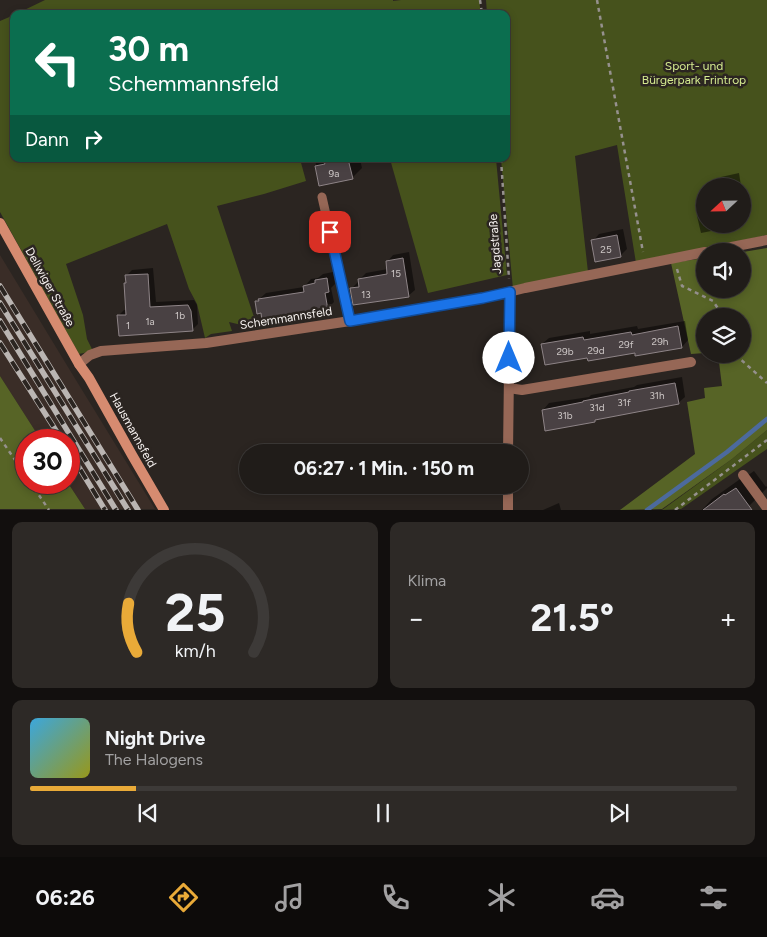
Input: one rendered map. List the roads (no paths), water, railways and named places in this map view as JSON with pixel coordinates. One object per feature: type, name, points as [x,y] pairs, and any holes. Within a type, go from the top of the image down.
[{"type":"main road","name":"Dellwiger Straße","points":[[0,223],[79,364]]},
{"type":"main road","name":"Hausmannsfeld","points":[[79,364],[89,378],[164,510]]},
{"type":"street","points":[[751,243],[767,240]]},
{"type":"street","name":"Schemmannsfeld","points":[[79,364],[90,355],[101,351],[206,343],[350,321],[475,300],[534,286],[696,254]]},
{"type":"street","points":[[508,444],[510,292]]},
{"type":"street","points":[[509,388],[522,390],[691,362]]},
{"type":"street","points":[[743,475],[767,508]]},
{"type":"street","points":[[508,494],[508,510]]},
{"type":"lane","points":[[322,197],[350,321]]},
{"type":"waterway","points":[[647,510],[727,452],[767,419]]},
{"type":"railway","points":[[0,286],[138,510]]},
{"type":"railway","points":[[0,303],[128,510]]},
{"type":"railway","points":[[0,321],[116,510]]},
{"type":"railway","points":[[0,343],[55,429]]},
{"type":"railway","points":[[80,469],[105,510]]},
{"type":"park label","name":"Sport- und Bürgerpark Frintrop","points":[[694,73]]}]
